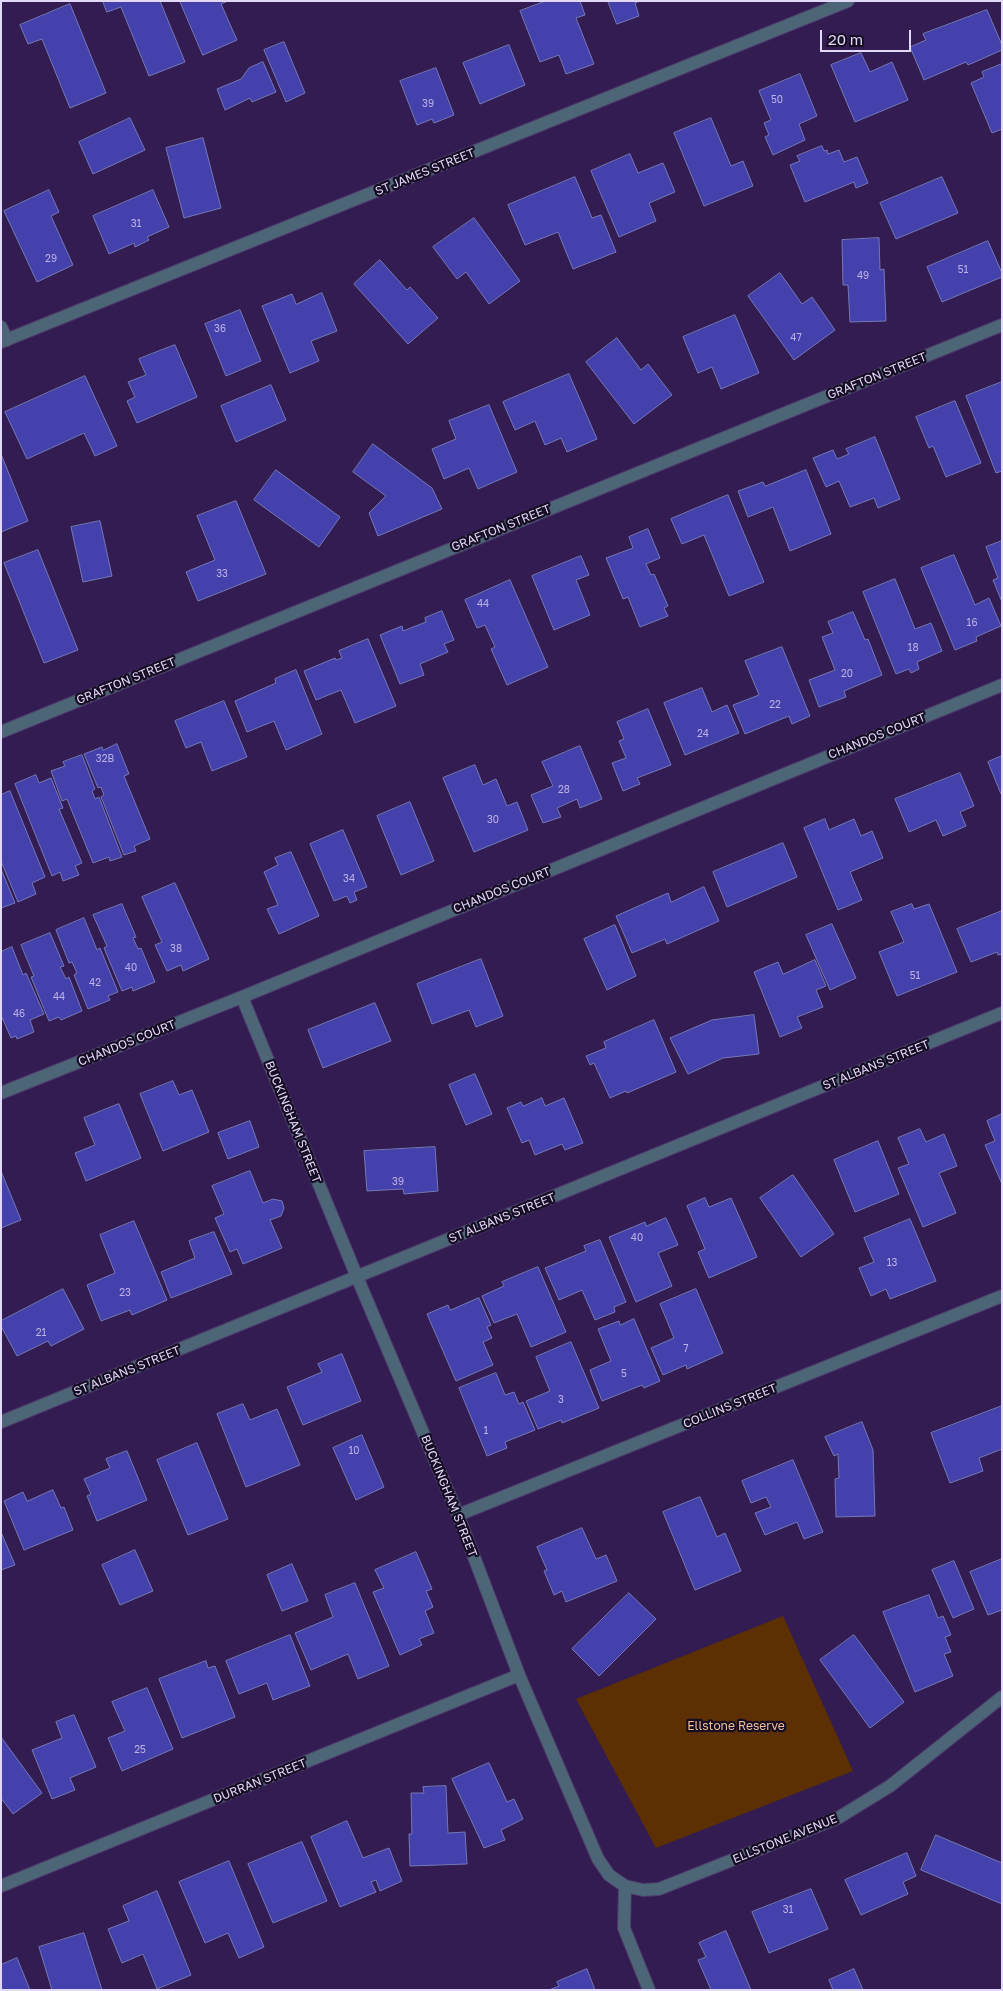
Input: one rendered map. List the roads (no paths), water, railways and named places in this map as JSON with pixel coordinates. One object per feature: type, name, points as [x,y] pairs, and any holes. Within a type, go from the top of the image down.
[{"type":"street","name":"ST JAMES STREET","points":[[4,341],[848,1]]},
{"type":"street","name":"GRAFTON STREET","points":[[2,728],[1002,325]]},
{"type":"street","points":[[1,328],[4,341]]},
{"type":"street","name":"CHANDOS COURT","points":[[1,1094],[1002,685]]},
{"type":"street","name":"BUCKINGHAM STREET","points":[[242,997],[357,1277],[458,1515],[519,1675],[598,1859],[609,1875],[625,1886]]},
{"type":"street","name":"ST ALBANS STREET","points":[[1,1422],[1002,1013]]},
{"type":"street","name":"COLLINS STREET","points":[[458,1515],[1002,1296]]},
{"type":"street","name":"DURRAN STREET","points":[[1,1886],[519,1675]]},
{"type":"street","name":"ELLSTONE AVENUE","points":[[625,1886],[643,1890],[659,1889],[838,1818],[890,1786],[1002,1697]]},
{"type":"street","points":[[625,1886],[624,1928],[649,1990]]},
{"type":"park label","name":"Ellstone Reserve","points":[[736,1726]]}]
